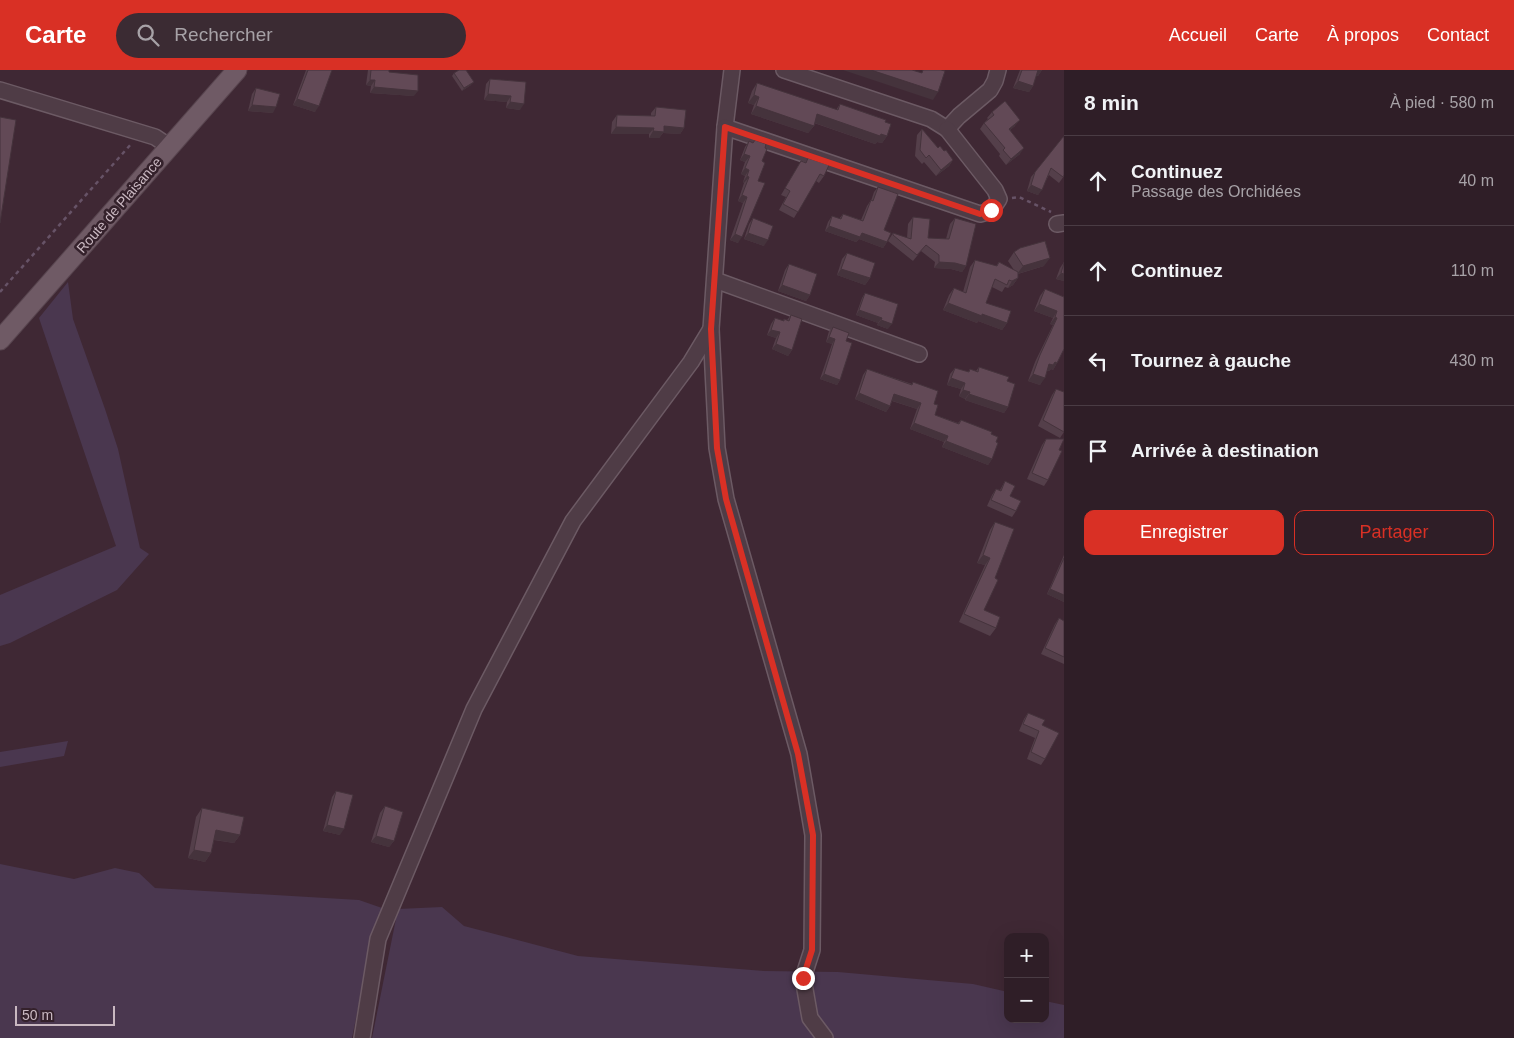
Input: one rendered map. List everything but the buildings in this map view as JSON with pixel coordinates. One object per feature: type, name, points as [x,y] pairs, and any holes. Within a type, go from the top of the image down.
[{"type":"main road","name":"Route de Plaisance","points":[[0,340],[237,70]]},
{"type":"street","points":[[732,70],[725,127],[711,329],[717,448],[726,499],[798,754],[813,835],[812,950],[803,978],[810,1018],[825,1038]]},
{"type":"street","points":[[725,127],[980,214],[991,210],[998,199],[995,190],[947,129],[931,120],[784,70]]},
{"type":"street","points":[[947,129],[958,116],[990,90],[998,70]]},
{"type":"street","points":[[0,90],[155,137],[170,147]]},
{"type":"street","points":[[715,280],[919,354]]},
{"type":"street","points":[[362,1038],[378,940],[474,708],[573,520],[692,362],[711,329]]},
{"type":"path","points":[[0,292],[125,152],[140,132]]},
{"type":"path","points":[[998,199],[1019,197],[1050,210],[1060,223]]},
{"type":"shaded area","points":[[68,282],[73,319],[118,449],[140,548],[149,554],[117,590],[10,643],[0,646],[0,595],[116,546],[39,318]]},
{"type":"shaded area","points":[[68,741],[64,756],[0,767],[0,752]]},
{"type":"shaded area","points":[[0,864],[74,879],[115,868],[139,873],[155,888],[359,900],[382,908],[371,945],[352,1038],[0,1038]]},
{"type":"shaded area","points":[[442,907],[464,926],[578,956],[764,971],[838,972],[973,984],[1004,991],[1004,1023],[1049,1023],[1049,1002],[1064,1005],[1064,1038],[372,1038],[398,909]]},
{"type":"route","points":[[803,978],[812,950],[813,835],[798,754],[726,499],[717,448],[711,329],[725,127],[980,214],[991,210]]}]
